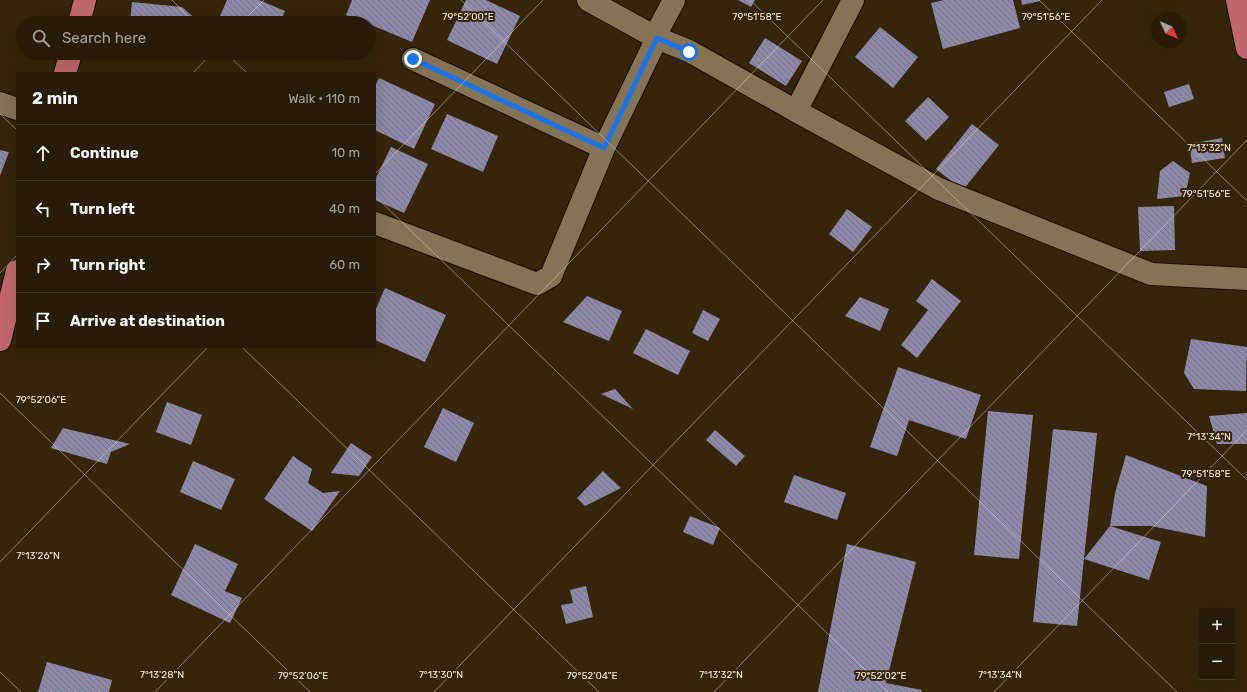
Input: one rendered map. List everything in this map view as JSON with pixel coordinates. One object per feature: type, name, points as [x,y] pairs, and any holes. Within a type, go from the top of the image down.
[{"type":"main road","points":[[81,16],[85,0]]},
{"type":"main road","points":[[1237,0],[1247,48]]},
{"type":"main road","points":[[65,72],[68,60]]},
{"type":"main road","points":[[0,340],[16,275]]},
{"type":"street","points":[[588,0],[656,37],[689,52],[939,189],[1151,274],[1247,279]]},
{"type":"street","points":[[376,223],[537,284],[551,276],[604,148],[674,0]]},
{"type":"street","points":[[796,111],[853,0]]},
{"type":"street","points":[[413,59],[604,148]]},
{"type":"street","points":[[0,103],[16,109]]},
{"type":"building","points":[[227,0],[259,0],[285,11],[283,16],[220,16]]},
{"type":"building","points":[[352,0],[430,0],[412,42],[376,27],[376,16],[346,15]]},
{"type":"building","points":[[466,0],[486,0],[520,16],[497,64],[447,40]]},
{"type":"building","points":[[738,0],[755,0],[751,7]]},
{"type":"building","points":[[944,0],[1013,0],[1020,28],[943,49],[931,3]]},
{"type":"building","points":[[1021,0],[1040,0],[1040,1],[1022,5]]},
{"type":"building","points":[[132,2],[182,7],[192,16],[131,16]]},
{"type":"building","points":[[880,27],[918,57],[893,88],[855,57]]},
{"type":"building","points":[[765,38],[802,61],[786,86],[749,63]]},
{"type":"building","points":[[379,78],[435,104],[414,149],[376,130],[376,84]]},
{"type":"building","points":[[1189,84],[1194,99],[1169,107],[1164,92]]},
{"type":"building","points":[[928,97],[949,117],[926,141],[905,121]]},
{"type":"building","points":[[447,114],[498,136],[483,172],[431,149]]},
{"type":"building","points":[[972,124],[999,145],[963,190],[936,169]]},
{"type":"building","points":[[1222,138],[1225,158],[1192,163],[1189,144]]},
{"type":"building","points":[[391,147],[428,164],[404,213],[376,200],[376,178]]},
{"type":"building","points":[[0,150],[9,152],[0,176]]},
{"type":"building","points":[[1173,161],[1190,173],[1185,196],[1157,199],[1160,171]]},
{"type":"building","points":[[1174,206],[1175,250],[1140,251],[1138,207]]},
{"type":"building","points":[[847,209],[872,227],[853,252],[829,234]]},
{"type":"building","points":[[932,279],[961,301],[917,358],[901,345],[928,310],[916,301]]},
{"type":"building","points":[[385,288],[446,315],[425,362],[376,340],[376,309]]},
{"type":"building","points":[[587,296],[622,311],[609,341],[563,322]]},
{"type":"building","points":[[860,297],[889,309],[880,331],[845,316]]},
{"type":"building","points":[[703,310],[720,319],[708,341],[692,333]]},
{"type":"building","points":[[646,329],[690,351],[678,375],[633,353]]},
{"type":"building","points":[[1191,339],[1247,347],[1246,391],[1194,389],[1184,373]]},
{"type":"building","points":[[898,367],[981,395],[966,439],[909,420],[897,456],[870,447]]},
{"type":"building","points":[[615,389],[633,409],[601,394]]},
{"type":"building","points":[[167,402],[202,415],[191,445],[156,432]]},
{"type":"building","points":[[443,408],[474,423],[456,462],[424,447]]},
{"type":"building","points":[[988,411],[1033,415],[1019,559],[974,555]]},
{"type":"building","points":[[1247,413],[1247,444],[1217,444],[1209,416]]},
{"type":"building","points":[[63,428],[130,444],[111,452],[107,464],[51,448]]},
{"type":"building","points":[[1053,429],[1097,433],[1077,626],[1033,622]]},
{"type":"building","points":[[715,430],[745,456],[736,466],[706,440]]},
{"type":"building","points":[[351,443],[372,457],[359,476],[331,473]]},
{"type":"building","points":[[1126,455],[1207,486],[1205,537],[1151,526],[1110,526],[1115,493]]},
{"type":"building","points":[[293,456],[312,469],[308,483],[323,493],[340,491],[312,531],[264,499]]},
{"type":"building","points":[[193,461],[235,479],[221,510],[180,492]]},
{"type":"building","points":[[603,471],[621,488],[585,506],[577,498]]},
{"type":"building","points":[[794,475],[846,493],[837,520],[784,502]]},
{"type":"building","points":[[690,516],[720,528],[713,545],[683,532]]},
{"type":"building","points":[[1110,526],[1161,542],[1149,580],[1084,559]]},
{"type":"building","points":[[195,544],[238,564],[225,591],[242,598],[230,623],[171,595]]},
{"type":"building","points":[[847,544],[916,562],[886,683],[922,690],[921,692],[818,692]]},
{"type":"building","points":[[586,586],[593,617],[566,624],[561,605],[573,603],[570,590]]},
{"type":"building","points":[[47,662],[112,680],[109,692],[38,692]]},
{"type":"route","points":[[413,59],[604,148],[657,38],[689,52]]}]
